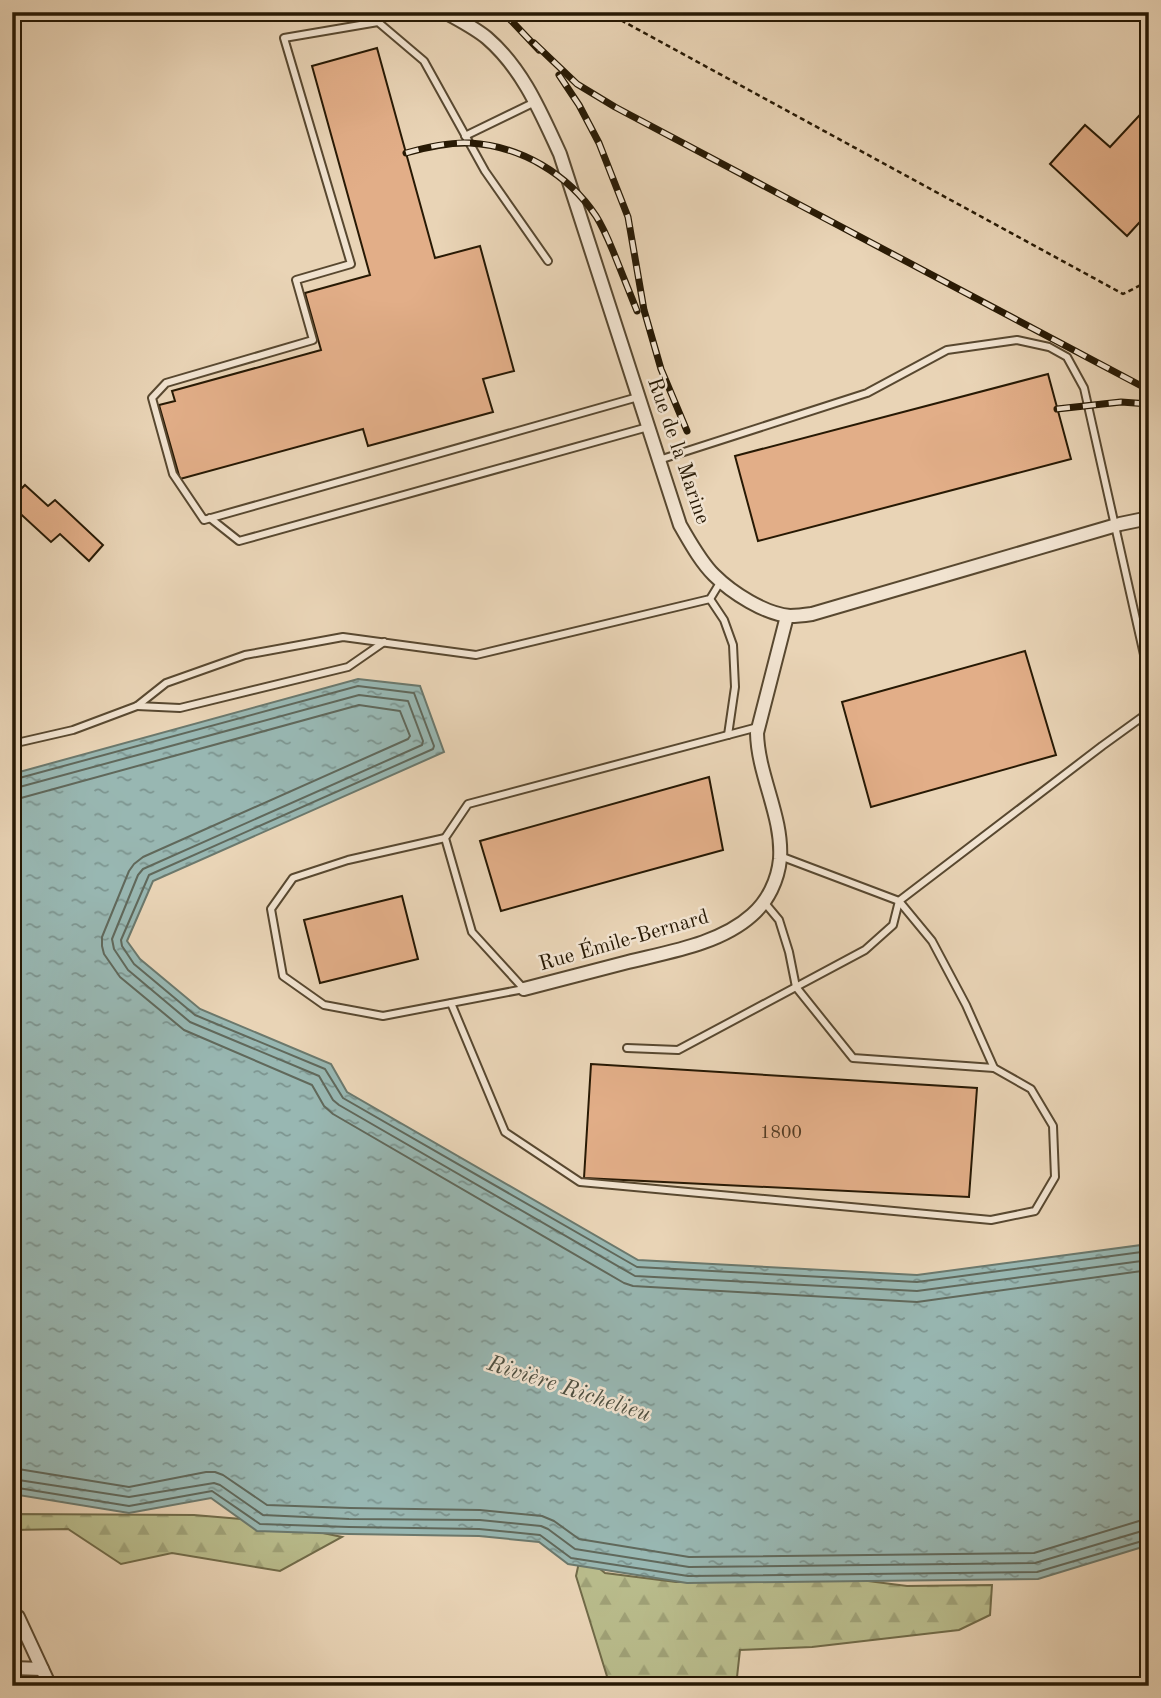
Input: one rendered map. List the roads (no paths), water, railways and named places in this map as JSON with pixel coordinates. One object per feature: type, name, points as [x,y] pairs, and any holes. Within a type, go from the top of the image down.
[{"type":"street","name":"Rue de la Marine","points":[[445,12],[487,38],[514,67],[536,102],[560,154],[681,525],[713,574],[730,590],[748,601],[787,616],[812,614],[1149,518]]},
{"type":"street","name":"Rue Émile-Bernard","points":[[524,989],[700,944],[739,925],[764,902],[779,872],[780,856],[776,820],[757,747],[758,727],[787,616]]},
{"type":"street","points":[[15,1617],[50,1686]]},
{"type":"street","points":[[12,1668],[42,1669]]},
{"type":"lane","points":[[548,261],[485,171],[424,61],[378,22],[284,38],[351,264],[296,280],[313,341],[166,383],[152,398],[173,474],[204,520],[638,397]]},
{"type":"lane","points":[[465,136],[536,102]]},
{"type":"lane","points":[[659,460],[867,393],[947,350],[1017,340],[1049,347],[1067,357],[1084,388],[1149,677]]},
{"type":"lane","points":[[210,518],[239,541],[648,427]]},
{"type":"lane","points":[[12,744],[73,730],[137,706],[166,683],[245,655],[343,637],[476,655],[710,599],[721,581]]},
{"type":"lane","points":[[710,599],[724,620],[733,645],[735,687],[728,735]]},
{"type":"lane","points":[[137,706],[180,708],[348,667],[384,642]]},
{"type":"lane","points":[[627,1048],[678,1050],[864,950],[893,925],[899,901],[1149,712]]},
{"type":"lane","points":[[524,989],[383,1016],[324,1005],[283,975],[271,909],[293,878],[348,860],[446,838],[468,804],[758,727]]},
{"type":"lane","points":[[446,838],[472,932],[524,989]]},
{"type":"lane","points":[[780,856],[899,901],[932,940],[966,1005],[994,1068]]},
{"type":"lane","points":[[451,1003],[505,1132],[580,1182],[991,1220],[1035,1211],[1055,1177],[1053,1126],[1031,1089],[994,1068],[853,1058],[796,987],[779,920],[764,902]]},
{"type":"water","name":"Rivière Richelieu","points":[[358,679],[420,686],[444,752],[153,881],[127,941],[140,959],[200,1009],[331,1064],[347,1092],[638,1260],[917,1275],[1149,1244],[1149,1545],[1038,1579],[687,1583],[568,1564],[539,1542],[479,1536],[257,1531],[211,1498],[129,1513],[12,1494],[12,774]]},
{"type":"railway","points":[[503,12],[539,50]]},
{"type":"railway","points":[[534,43],[577,84],[615,107],[1149,390]]},
{"type":"railway","points":[[559,75],[599,143],[628,217],[644,310],[661,369],[687,431]]},
{"type":"railway","points":[[406,153],[454,143],[489,145],[525,156],[557,175],[572,187],[599,220],[637,311]]},
{"type":"railway","points":[[1057,409],[1121,402],[1149,404]]}]
